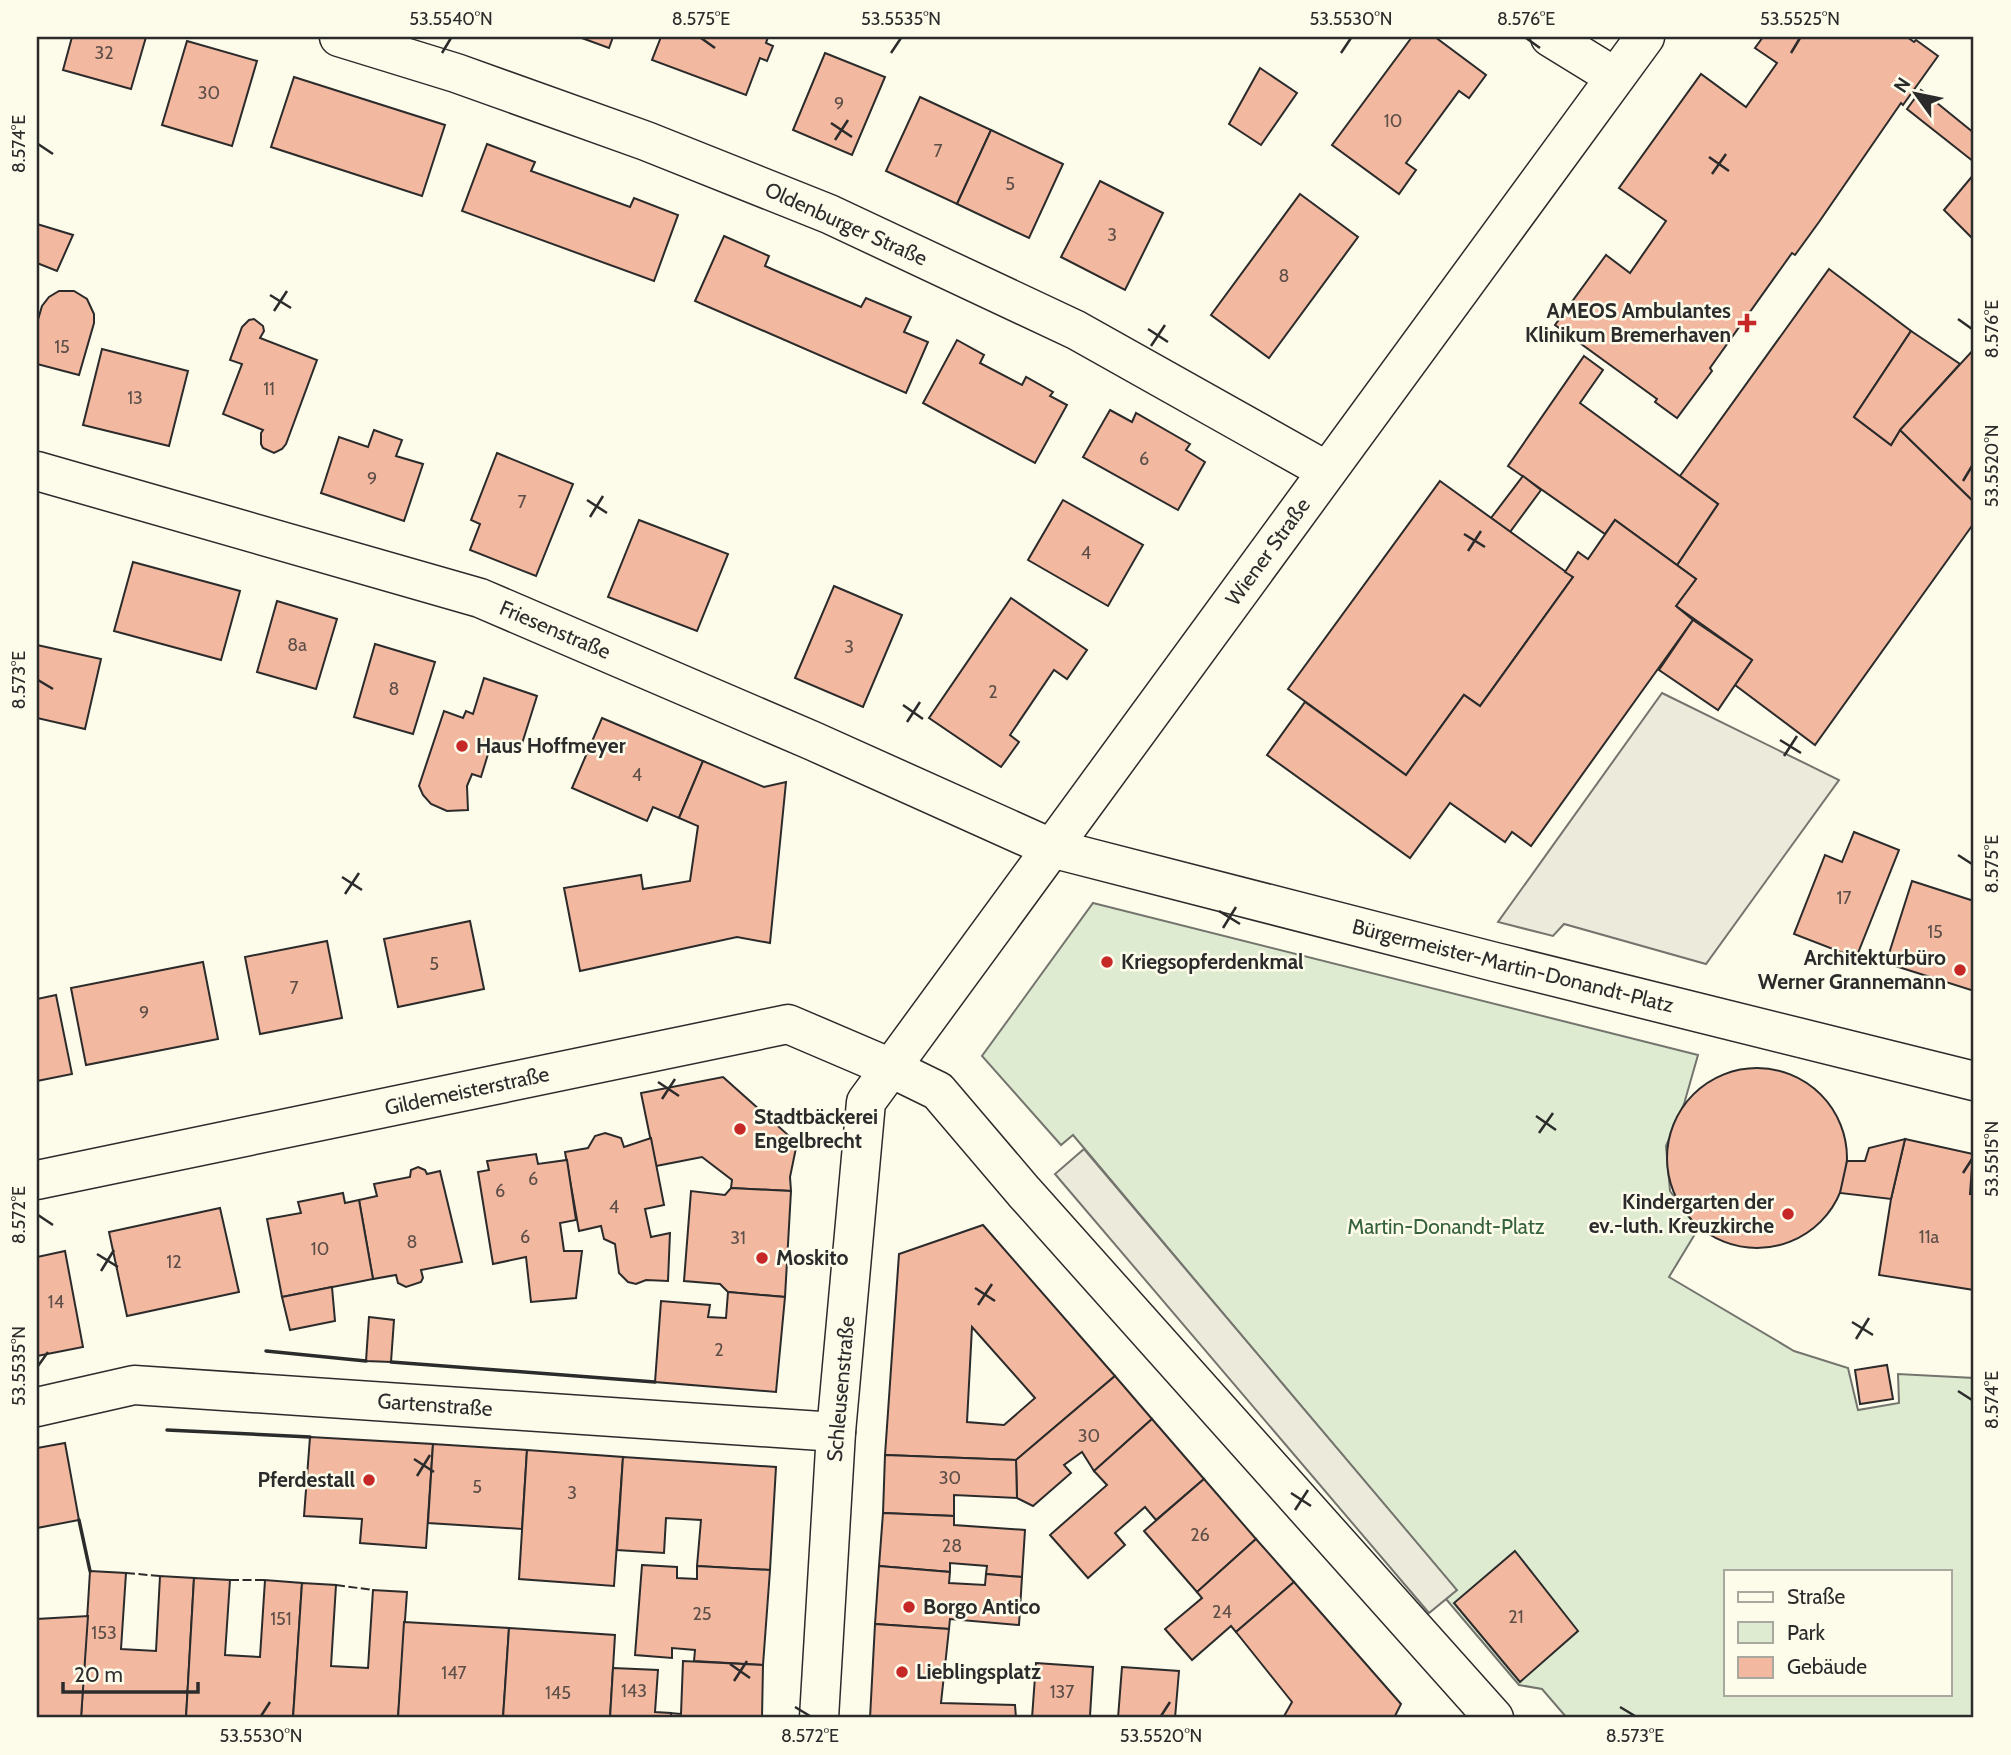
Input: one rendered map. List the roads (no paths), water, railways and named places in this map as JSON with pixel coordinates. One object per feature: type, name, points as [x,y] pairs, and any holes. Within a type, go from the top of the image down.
[{"type":"street","name":"Oldenburger Straße","points":[[339,37],[456,73],[634,137],[829,214],[1076,330],[1327,471]]},
{"type":"street","points":[[1550,37],[1615,77]]},
{"type":"street","name":"Wiener Straße","points":[[891,1068],[1644,37]]},
{"type":"street","name":"Friesenstraße","points":[[37,471],[480,598],[813,741],[1051,848]]},
{"type":"street","name":"Bürgermeister-Martin-Donandt-Platz","points":[[1051,848],[1974,1081]]},
{"type":"street","name":"Gildemeisterstraße","points":[[37,1180],[788,1024],[891,1068]]},
{"type":"street","points":[[891,1068],[938,1091],[1024,1192],[1494,1718]]},
{"type":"street","name":"Schleusenstraße","points":[[819,1718],[836,1432],[866,1102],[891,1068]]},
{"type":"street","name":"Gartenstraße","points":[[37,1407],[134,1385],[836,1432]]},
{"type":"place","name":"AMEOS Ambulantes Klinikum Bremerhaven","points":[[1747,323]]},
{"type":"place","name":"Haus Hoffmeyer","points":[[462,746]]},
{"type":"place","name":"Kriegsopferdenkmal","points":[[1107,962]]},
{"type":"place","name":"Architekturbüro Werner Grannemann","points":[[1960,970]]},
{"type":"place","name":"Stadtbäckerei Engelbrecht","points":[[740,1129]]},
{"type":"place","name":"Kindergarten der ev.-luth. Kreuzkirche","points":[[1788,1214]]},
{"type":"place","name":"Moskito","points":[[762,1258]]},
{"type":"place","name":"Pferdestall","points":[[369,1480]]},
{"type":"place","name":"Borgo Antico","points":[[909,1607]]},
{"type":"place","name":"Lieblingsplatz","points":[[902,1672]]},
{"type":"park label","name":"Martin-Donandt-Platz","points":[[1446,1227]]}]
